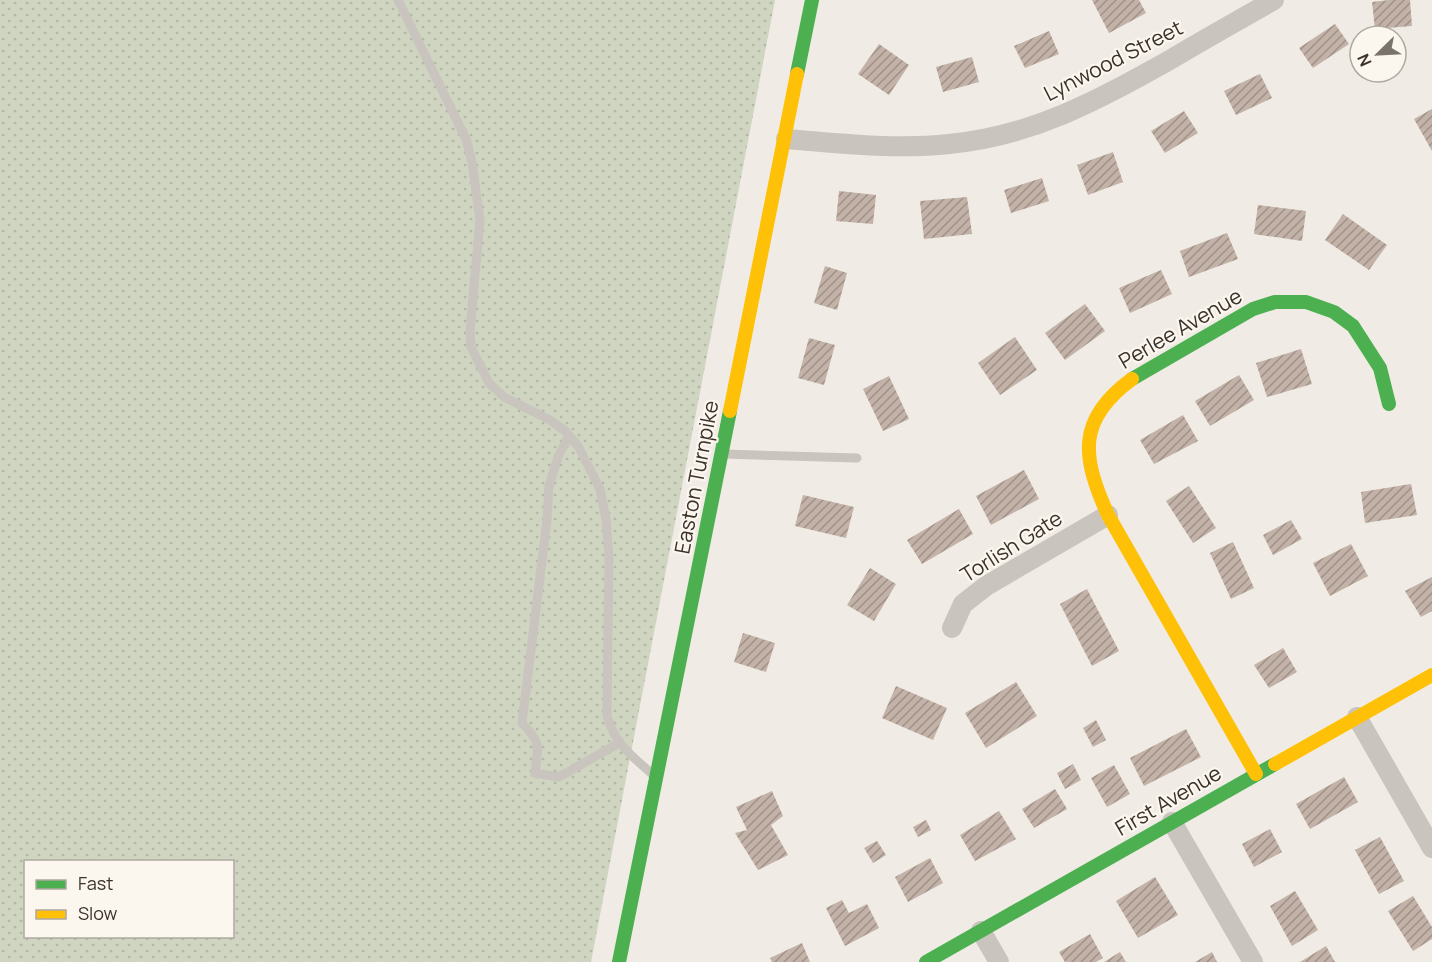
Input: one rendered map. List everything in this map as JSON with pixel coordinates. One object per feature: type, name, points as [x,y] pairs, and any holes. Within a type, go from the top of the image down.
[{"type":"street","name":"Easton Turnpike","points":[[619,962],[786,139],[812,0]]},
{"type":"street","name":"Lynwood Street","points":[[786,139],[897,147],[949,144],[997,136],[1053,120],[1105,96],[1274,0]]},
{"type":"street","name":"Perlee Avenue","points":[[1256,774],[1108,515],[1094,484],[1089,459],[1089,434],[1100,409],[1118,388],[1248,312],[1274,302],[1304,300],[1331,309],[1351,324],[1371,352],[1385,380],[1389,404]]},
{"type":"street","name":"Torlish Gate","points":[[952,628],[963,604],[986,586],[1108,515]]},
{"type":"street","name":"First Avenue","points":[[926,962],[1432,675]]},
{"type":"street","points":[[1357,717],[1432,848]]},
{"type":"street","points":[[1172,822],[1253,962]]},
{"type":"street","points":[[981,931],[999,962]]},
{"type":"lane","points":[[398,0],[466,139],[472,162],[480,220],[470,332],[471,347],[489,383],[504,397],[550,420],[569,435],[578,446],[600,489],[606,519],[609,556],[607,716],[612,733],[619,742],[657,778]]},
{"type":"lane","points":[[569,435],[558,457],[549,486],[522,723],[535,737],[538,744],[535,773],[559,777],[619,742]]},
{"type":"lane","points":[[722,454],[857,458]]},
{"type":"green space","points":[[0,0],[775,0],[591,962],[0,962]]},
{"type":"building","points":[[1092,0],[1139,0],[1146,13],[1109,33]]},
{"type":"building","points":[[1410,0],[1412,26],[1374,24],[1372,2]]},
{"type":"building","points":[[1335,24],[1348,43],[1313,68],[1299,48]]},
{"type":"building","points":[[1049,31],[1059,54],[1025,68],[1014,46]]},
{"type":"building","points":[[879,44],[909,65],[889,95],[858,74]]},
{"type":"building","points":[[972,57],[979,82],[943,92],[936,67]]},
{"type":"building","points":[[1260,74],[1272,98],[1236,115],[1224,91]]},
{"type":"building","points":[[1432,109],[1432,151],[1414,119]]},
{"type":"building","points":[[1184,111],[1198,133],[1165,153],[1151,131]]},
{"type":"building","points":[[1113,152],[1123,182],[1088,195],[1077,165]]},
{"type":"building","points":[[1042,178],[1049,201],[1011,213],[1004,190]]},
{"type":"building","points":[[839,191],[876,195],[873,224],[836,221]]},
{"type":"building","points":[[967,197],[972,234],[924,239],[920,201]]},
{"type":"building","points":[[1258,205],[1306,211],[1302,241],[1254,234]]},
{"type":"building","points":[[1343,214],[1387,245],[1369,270],[1325,240]]},
{"type":"building","points":[[1227,233],[1238,259],[1189,277],[1180,251]]},
{"type":"building","points":[[825,266],[847,273],[837,310],[814,303]]},
{"type":"building","points":[[1161,270],[1172,294],[1130,313],[1119,288]]},
{"type":"building","points":[[1085,304],[1105,331],[1065,360],[1045,333]]},
{"type":"building","points":[[1015,337],[1037,370],[1000,395],[978,363]]},
{"type":"building","points":[[809,338],[835,345],[824,385],[798,378]]},
{"type":"building","points":[[1301,349],[1312,384],[1267,397],[1256,363]]},
{"type":"building","points":[[1239,375],[1254,400],[1210,426],[1195,401]]},
{"type":"building","points":[[889,376],[909,419],[883,431],[863,389]]},
{"type":"building","points":[[1183,415],[1198,441],[1154,464],[1140,440]]},
{"type":"building","points":[[1024,470],[1039,499],[991,525],[976,496]]},
{"type":"building","points":[[1411,484],[1417,515],[1365,523],[1361,492]]},
{"type":"building","points":[[1189,486],[1216,528],[1193,543],[1166,501]]},
{"type":"building","points":[[803,495],[854,507],[846,538],[795,526]]},
{"type":"building","points":[[959,509],[973,534],[922,564],[907,540]]},
{"type":"building","points":[[1291,520],[1302,539],[1273,555],[1263,535]]},
{"type":"building","points":[[1233,542],[1254,588],[1231,599],[1210,553]]},
{"type":"building","points":[[1351,544],[1368,576],[1330,596],[1313,563]]},
{"type":"building","points":[[870,568],[896,584],[874,621],[847,605]]},
{"type":"building","points":[[1432,577],[1432,611],[1421,617],[1405,591]]},
{"type":"building","points":[[1087,589],[1119,651],[1092,666],[1060,604]]},
{"type":"building","points":[[743,633],[775,643],[766,672],[734,662]]},
{"type":"building","points":[[1283,648],[1297,672],[1269,688],[1254,665]]},
{"type":"building","points":[[1016,682],[1037,716],[986,748],[965,713]]},
{"type":"building","points":[[896,686],[947,708],[933,740],[882,718]]},
{"type":"building","points":[[1096,720],[1106,740],[1093,747],[1083,728]]},
{"type":"building","points":[[1186,729],[1201,757],[1144,786],[1130,758]]},
{"type":"building","points":[[1073,764],[1081,780],[1065,789],[1057,773]]},
{"type":"building","points":[[1114,765],[1130,794],[1107,807],[1091,778]]},
{"type":"building","points":[[1344,777],[1358,802],[1310,829],[1296,804]]},
{"type":"building","points":[[1055,789],[1067,809],[1034,828],[1022,809]]},
{"type":"building","points":[[772,791],[783,816],[771,825],[788,855],[758,870],[735,833],[747,830],[736,807]]},
{"type":"building","points":[[999,811],[1016,839],[975,861],[960,835]]},
{"type":"building","points":[[926,820],[931,830],[918,837],[913,827]]},
{"type":"building","points":[[1270,829],[1282,852],[1254,867],[1242,844]]},
{"type":"building","points":[[1380,837],[1404,881],[1379,894],[1355,850]]},
{"type":"building","points":[[877,841],[886,855],[873,863],[864,848]]},
{"type":"building","points":[[930,858],[943,883],[908,902],[895,877]]},
{"type":"building","points":[[1155,877],[1178,915],[1138,938],[1116,901]]},
{"type":"building","points":[[1295,891],[1318,930],[1292,946],[1270,906]]},
{"type":"building","points":[[1413,896],[1432,927],[1432,939],[1413,951],[1388,911]]},
{"type":"building","points":[[842,900],[849,913],[867,904],[879,928],[845,946],[826,908]]},
{"type":"building","points":[[1090,934],[1103,958],[1096,962],[1065,962],[1059,952]]},
{"type":"building","points":[[802,943],[810,962],[772,962],[770,958]]},
{"type":"building","points":[[1326,946],[1335,962],[1300,962]]},
{"type":"building","points":[[1120,952],[1126,962],[1104,962]]},
{"type":"building","points":[[1212,952],[1217,962],[1195,962]]},
{"type":"traffic: fast","points":[[797,74],[812,0]]},
{"type":"traffic: fast","points":[[1132,379],[1253,309],[1275,302],[1306,302],[1334,312],[1353,326],[1380,368],[1389,404]]},
{"type":"traffic: fast","points":[[619,962],[730,411]]},
{"type":"traffic: fast","points":[[926,962],[1275,764]]},
{"type":"traffic: slow","points":[[730,411],[797,74]]},
{"type":"traffic: slow","points":[[1132,379],[1101,409],[1093,425],[1089,441],[1089,457],[1093,475],[1108,515],[1256,774]]},
{"type":"traffic: slow","points":[[1275,764],[1432,675]]}]
